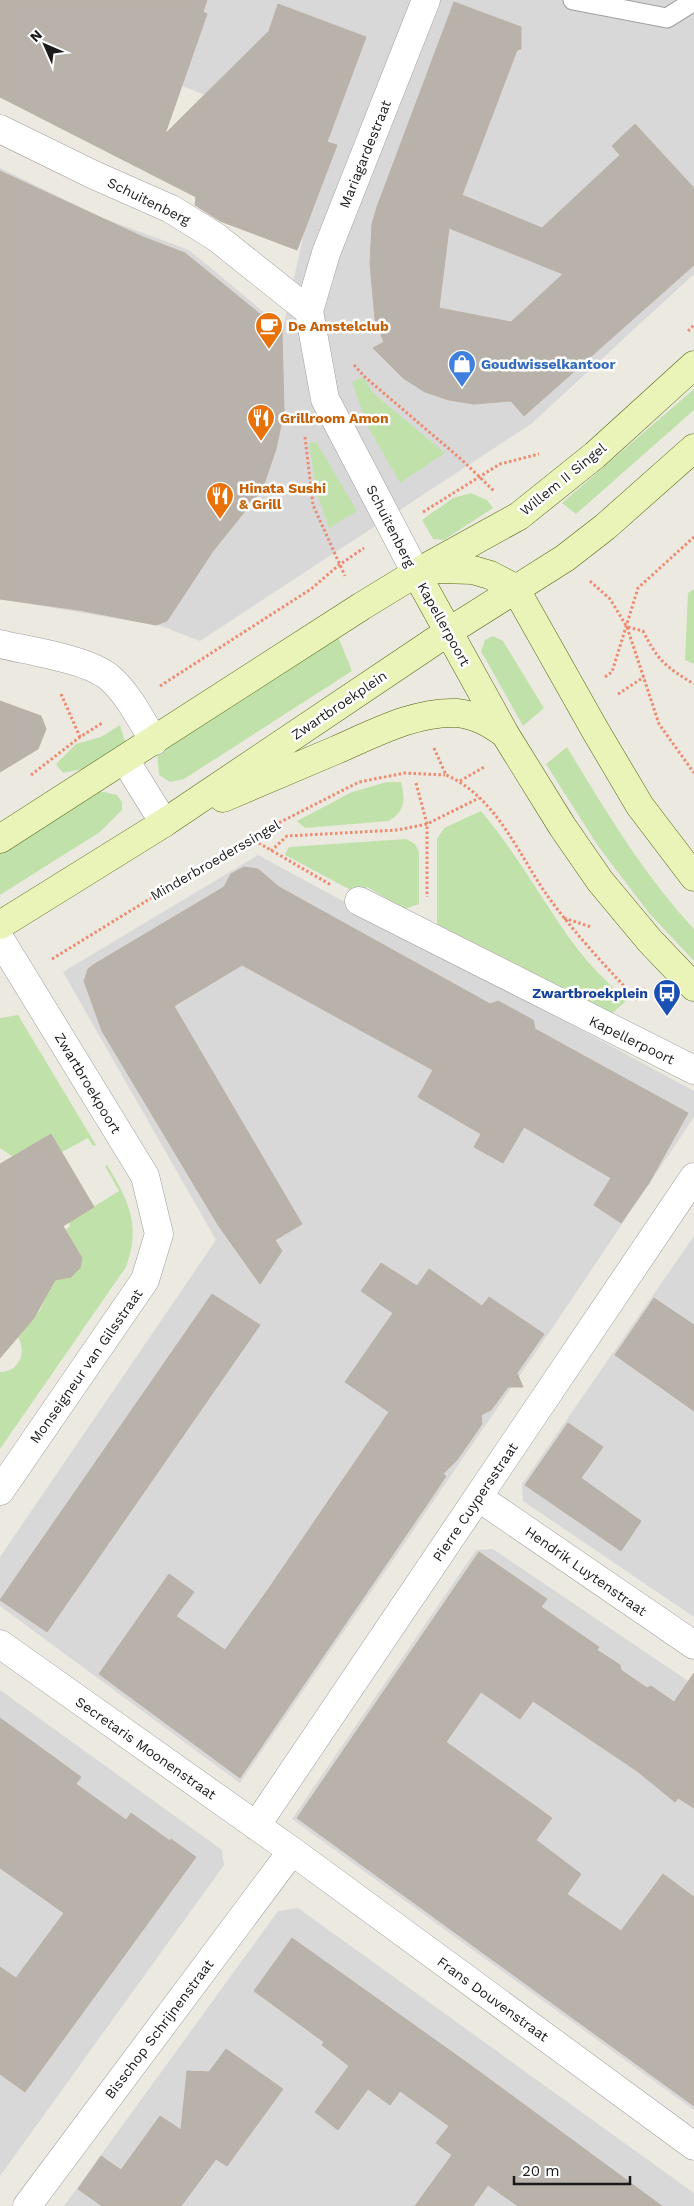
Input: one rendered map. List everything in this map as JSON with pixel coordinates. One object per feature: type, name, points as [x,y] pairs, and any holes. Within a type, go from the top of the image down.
[{"type":"main road","name":"Willem II Singel","points":[[416,573],[519,516],[594,455],[694,365]]},
{"type":"main road","points":[[694,448],[605,528],[566,558],[515,588],[640,806],[694,877]]},
{"type":"main road","name":"Kapellerpoort","points":[[515,588],[490,575],[473,570],[437,569],[416,573],[505,734],[562,826],[600,881],[650,941],[694,987]]},
{"type":"main road","points":[[0,839],[416,573]]},
{"type":"main road","name":"Zwartbroekplein","points":[[164,823],[515,588]]},
{"type":"main road","points":[[0,925],[164,823],[377,732],[420,717],[455,713],[470,715],[486,721],[505,734]]},
{"type":"street","name":"Mariagardestraat","points":[[309,310],[326,253],[426,0]]},
{"type":"street","name":"Schuitenberg","points":[[0,129],[94,176],[172,209],[216,237],[309,310],[324,399],[416,573]]},
{"type":"street","points":[[0,644],[81,663],[110,677],[131,704],[154,741]]},
{"type":"street","points":[[125,760],[164,823]]},
{"type":"street","points":[[359,901],[428,936]]},
{"type":"street","name":"Kapellerpoort","points":[[428,936],[604,1027],[694,1070]]},
{"type":"street","name":"Zwartbroekpoort","points":[[0,939],[145,1176],[159,1234]]},
{"type":"street","name":"Pierre Cuypersstraat","points":[[256,1826],[694,1177]]},
{"type":"street","name":"Monseigneur van Gilsstraat","points":[[0,1491],[145,1280],[159,1234]]},
{"type":"street","name":"Hendrik Luytenstraat","points":[[478,1497],[694,1645]]},
{"type":"street","name":"Secretaris Moonenstraat","points":[[0,1644],[292,1851]]},
{"type":"street","name":"Frans Douvenstraat","points":[[292,1851],[694,2146]]},
{"type":"street","name":"Bisschop Schrijnenstraat","points":[[27,2206],[292,1851]]},
{"type":"lane","points":[[573,0],[667,18],[694,1]]},
{"type":"path","points":[[353,364],[365,377],[479,477]]},
{"type":"path","points":[[131,704],[311,589],[339,565],[313,505],[305,446],[306,422],[324,399]]},
{"type":"path","points":[[694,538],[638,588],[627,627],[660,724],[694,773]]},
{"type":"path","points":[[627,627],[643,631],[652,648],[666,667],[694,684]]},
{"type":"path","points":[[618,694],[644,677]]},
{"type":"path","points":[[24,780],[80,737]]},
{"type":"path","name":"Minderbroederssingel","points":[[24,976],[250,838],[359,782],[405,774],[446,775]]},
{"type":"path","points":[[460,782],[490,808],[564,918],[641,1005]]},
{"type":"path","points":[[416,783],[426,824],[428,936]]},
{"type":"path","points":[[271,851],[287,836],[397,830],[426,824],[479,798]]},
{"type":"path","points":[[250,838],[359,901]]},
{"type":"path","points":[[564,918],[592,927]]},
{"type":"shaded area","points":[[0,0],[694,0],[694,274],[531,424],[200,641],[161,626],[0,599],[0,168],[103,218],[189,250],[283,328],[324,142],[0,14]]},
{"type":"shaded area","points":[[258,855],[694,1091],[694,1117],[557,1321],[240,1783],[0,1606],[0,1557],[216,1240],[63,972]]},
{"type":"shaded area","points":[[694,1236],[694,1617],[523,1501],[522,1484]]},
{"type":"shaded area","points":[[493,1549],[694,1685],[694,2110],[292,1819],[476,1550]]},
{"type":"shaded area","points":[[0,1690],[222,1850],[224,1865],[0,2176]]},
{"type":"shaded area","points":[[298,1908],[694,2193],[694,2206],[64,2206],[278,1911]]},
{"type":"green space","points":[[363,377],[374,394],[445,453],[400,483],[368,427],[352,382]]},
{"type":"green space","points":[[694,389],[694,410],[576,514],[562,503]]},
{"type":"green space","points":[[316,442],[357,511],[329,528],[317,494],[309,443]]},
{"type":"green space","points":[[471,493],[487,500],[493,508],[444,540],[433,539],[422,520],[453,498]]},
{"type":"green space","points":[[694,589],[694,664],[685,660],[688,593]]},
{"type":"green space","points":[[337,634],[352,671],[184,779],[170,782],[159,775],[157,752]]},
{"type":"green space","points":[[493,636],[503,641],[544,708],[523,726],[481,651],[485,640]]},
{"type":"green space","points":[[120,725],[126,745],[92,767],[63,773],[56,764],[76,744],[101,737]]},
{"type":"green space","points":[[567,747],[611,818],[658,887],[694,929],[694,961],[649,913],[598,846],[546,764]]},
{"type":"green space","points":[[387,782],[401,782],[403,794],[403,804],[399,813],[389,821],[305,828],[297,821],[352,792]]},
{"type":"green space","points":[[99,791],[117,795],[122,802],[122,810],[100,832],[0,895],[0,851]]},
{"type":"green space","points":[[481,811],[518,861],[576,947],[593,968],[626,1001],[608,1017],[437,926],[437,839],[444,828]]},
{"type":"green space","points":[[406,839],[415,844],[419,852],[419,904],[405,909],[367,887],[362,896],[285,855],[289,847]]},
{"type":"green space","points":[[18,1015],[96,1145],[93,1146],[88,1138],[62,1152],[51,1134],[13,1157],[0,1148],[0,1018]]},
{"type":"green space","points":[[107,1165],[127,1202],[130,1214],[132,1238],[126,1267],[0,1449],[0,1372],[12,1369],[20,1360],[22,1349],[18,1337],[40,1310],[53,1280],[70,1277],[80,1268],[80,1254],[66,1230],[70,1226],[69,1222],[119,1191],[105,1166]]},
{"type":"building","points":[[0,0],[207,0],[203,12],[207,14],[165,134],[269,31],[278,4],[366,37],[327,142],[337,145],[297,250],[220,221],[195,205],[196,197],[0,97]]},
{"type":"building","points":[[454,2],[521,27],[521,49],[517,50],[462,195],[542,228],[620,155],[612,146],[635,124],[694,188],[694,265],[524,416],[511,401],[474,404],[449,400],[425,392],[403,378],[373,348],[384,342],[375,319],[370,263],[372,224]],"holes":[[[449,228],[563,274],[511,322],[439,308]]]},
{"type":"building","points":[[0,171],[143,237],[185,253],[282,332],[284,411],[276,449],[262,490],[213,551],[167,621],[156,625],[79,610],[0,599]]},
{"type":"building","points":[[0,701],[41,716],[46,729],[38,749],[0,772]]},
{"type":"building","points":[[244,867],[258,869],[279,887],[490,1004],[498,1001],[533,1020],[535,1029],[688,1113],[649,1183],[621,1223],[594,1205],[611,1178],[524,1127],[503,1163],[474,1147],[481,1134],[418,1097],[433,1070],[242,965],[174,1006],[302,1224],[275,1240],[282,1251],[260,1284],[218,1225],[102,1031],[84,981],[88,969],[93,965],[224,887],[231,874]]},
{"type":"building","points":[[51,1134],[94,1207],[63,1226],[82,1258],[80,1268],[71,1277],[55,1280],[34,1318],[0,1358],[0,1164]]},
{"type":"building","points":[[381,1263],[417,1286],[429,1269],[482,1306],[489,1297],[544,1334],[517,1373],[523,1387],[508,1387],[491,1410],[481,1415],[482,1424],[457,1460],[443,1474],[446,1476],[428,1503],[240,1778],[99,1674],[169,1574],[194,1592],[176,1616],[225,1650],[267,1591],[389,1412],[345,1382],[393,1313],[361,1291]]},
{"type":"building","points":[[212,1294],[260,1325],[47,1632],[0,1600]]},
{"type":"building","points":[[654,1298],[694,1325],[694,1411],[615,1355]]},
{"type":"building","points":[[568,1423],[603,1447],[581,1478],[641,1521],[621,1551],[525,1485]]},
{"type":"building","points":[[479,1552],[547,1599],[541,1607],[599,1647],[597,1650],[620,1665],[621,1670],[647,1688],[651,1686],[674,1702],[694,1673],[694,1808],[678,1798],[675,1802],[637,1771],[533,1701],[520,1719],[481,1692],[446,1742],[552,1818],[536,1840],[581,1874],[567,1894],[621,1931],[663,1874],[694,1897],[694,2106],[297,1818]]},
{"type":"building","points":[[0,1718],[81,1777],[76,1784],[126,1820],[131,1813],[196,1857],[25,2092],[0,2074],[0,1967],[16,1978],[64,1913],[0,1868]]},
{"type":"building","points":[[292,1938],[473,2067],[662,2206],[518,2206],[488,2185],[473,2206],[415,2206],[452,2155],[436,2143],[449,2126],[400,2091],[390,2105],[368,2089],[338,2130],[315,2112],[349,2066],[322,2045],[324,2042],[254,1991]]},
{"type":"building","points":[[226,2049],[283,2089],[227,2166],[216,2159],[181,2206],[102,2206],[78,2189],[101,2156],[121,2170],[160,2116],[181,2130],[187,2071],[209,2072]]},
{"type":"place","name":"De Amstelclub","points":[[269,350]]},
{"type":"place","name":"Goudwisselkantoor","points":[[462,388]]},
{"type":"place","name":"Grillroom Amon","points":[[261,442]]},
{"type":"place","name":"Hinata Sushi & Grill","points":[[220,520]]},
{"type":"place","name":"Zwartbroekplein","points":[[667,1017]]}]
